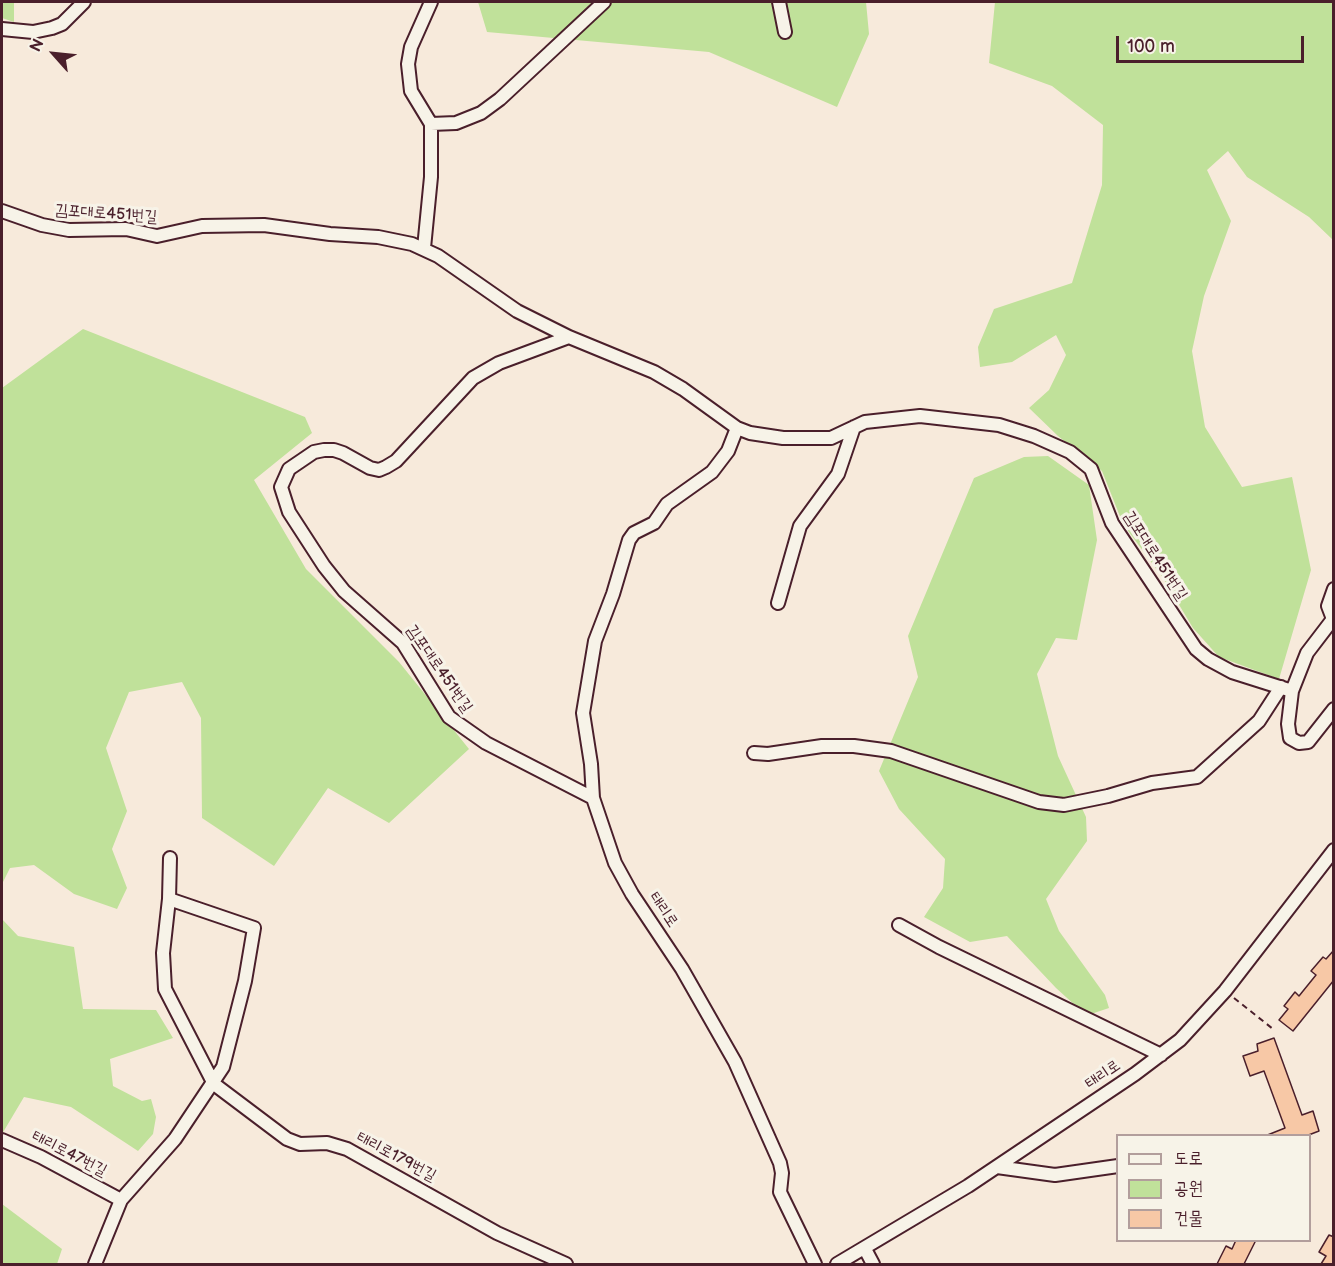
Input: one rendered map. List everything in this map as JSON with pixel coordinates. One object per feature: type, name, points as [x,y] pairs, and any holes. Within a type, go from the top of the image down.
[{"type":"street","points":[[2,29],[33,32],[52,28],[66,20],[84,2]]},
{"type":"street","points":[[424,248],[431,177],[431,124],[411,91],[408,64],[411,47],[431,2]]},
{"type":"street","points":[[431,124],[456,123],[481,113],[500,99],[604,2]]},
{"type":"street","points":[[779,2],[785,32]]},
{"type":"street","name":"김포대로451번길","points":[[2,211],[42,225],[69,230],[126,229],[157,236],[220,224],[264,225],[330,234],[378,237],[424,248],[517,311],[569,337],[628,360],[668,380],[736,428],[766,436],[817,439],[842,435],[854,427],[879,419],[946,417],[999,425],[1044,440],[1070,452],[1091,469],[1112,523],[1196,649],[1208,659],[1232,672],[1286,689]]},
{"type":"street","name":"김포대로451번길","points":[[569,337],[499,363],[473,378],[446,404],[396,461],[386,468],[379,470],[370,468],[343,453],[324,450],[314,452],[289,469],[281,487],[289,512],[324,566],[344,591],[403,643],[453,721],[486,743],[593,798]]},
{"type":"street","points":[[778,603],[800,526],[838,474],[854,427]]},
{"type":"street","points":[[593,798],[583,702],[594,640],[613,594],[629,540],[634,533],[654,523],[667,504],[712,472],[728,451],[736,428]]},
{"type":"street","points":[[754,753],[768,754],[822,746],[854,746],[891,752],[1039,802],[1064,805],[1108,796],[1152,783],[1197,777],[1258,721],[1286,689],[1307,653],[1333,619],[1328,606],[1334,589]]},
{"type":"street","points":[[1286,689],[1288,732],[1294,741],[1308,742],[1334,709]]},
{"type":"street","name":"태리로","points":[[593,798],[607,844],[622,879],[682,969],[735,1062],[780,1163],[782,1173],[780,1192],[815,1264]]},
{"type":"street","name":"태리로","points":[[837,1264],[997,1167],[1161,1055],[1186,1034],[1225,991],[1334,850]]},
{"type":"street","name":"태리로179번길","points":[[170,858],[169,899],[163,953],[165,988],[214,1084],[287,1139],[300,1144],[327,1143],[347,1149],[497,1233],[566,1264]]},
{"type":"street","points":[[95,1264],[121,1200],[175,1139],[214,1084],[229,1051],[254,928],[169,899]]},
{"type":"street","points":[[899,925],[939,947],[1161,1055]]},
{"type":"street","name":"태리로47번길","points":[[2,1140],[41,1157],[121,1200]]},
{"type":"street","points":[[997,1167],[1055,1175],[1116,1166]]},
{"type":"street","points":[[865,1249],[873,1264]]},
{"type":"path","points":[[1225,991],[1272,1029]]},
{"type":"green space","points":[[2,2],[14,2],[14,22],[2,18]]},
{"type":"green space","points":[[478,2],[866,2],[869,34],[837,107],[709,52],[487,32]]},
{"type":"green space","points":[[995,2],[1333,2],[1333,240],[1309,217],[1247,177],[1228,151],[1207,170],[1231,221],[1204,296],[1192,351],[1205,427],[1242,487],[1292,477],[1311,570],[1279,679],[1219,657],[1193,628],[1163,578],[1123,524],[1102,471],[1058,436],[1029,408],[1049,390],[1066,355],[1056,335],[1012,362],[980,367],[978,347],[994,309],[1072,283],[1102,185],[1103,125],[1052,86],[989,63]]},
{"type":"green space","points":[[83,329],[305,417],[312,433],[254,480],[306,569],[399,662],[469,749],[389,823],[328,788],[274,866],[202,818],[201,718],[182,682],[129,692],[106,748],[127,811],[112,849],[127,888],[117,909],[74,894],[34,865],[10,868],[2,884],[2,388]]},
{"type":"green space","points":[[1048,456],[1089,485],[1097,540],[1077,640],[1056,638],[1037,674],[1058,756],[1086,817],[1087,841],[1046,899],[1059,931],[1105,995],[1109,1008],[1091,1014],[1077,1007],[1056,988],[1007,936],[970,942],[924,917],[943,888],[945,859],[899,809],[879,771],[918,677],[908,636],[974,478],[1024,457]]},
{"type":"green space","points":[[2,919],[18,936],[74,947],[83,1009],[156,1010],[173,1038],[110,1059],[113,1086],[142,1101],[151,1099],[156,1117],[153,1134],[138,1151],[71,1107],[24,1097],[2,1134]]},
{"type":"green space","points":[[2,1204],[62,1249],[57,1264],[2,1264]]},
{"type":"building","points":[[1334,950],[1334,980],[1293,1031],[1279,1020],[1288,1009],[1284,1006],[1295,992],[1299,996],[1316,975],[1311,971],[1323,957],[1326,959]]},
{"type":"building","points":[[1274,1038],[1302,1115],[1313,1111],[1319,1131],[1311,1134],[1270,1134],[1285,1128],[1264,1071],[1250,1076],[1243,1056],[1258,1051],[1257,1044]]},
{"type":"building","points":[[1329,1235],[1334,1237],[1334,1264],[1321,1264],[1326,1256],[1319,1252]]},
{"type":"building","points":[[1235,1242],[1255,1242],[1244,1264],[1217,1264],[1226,1246],[1232,1249]]}]
